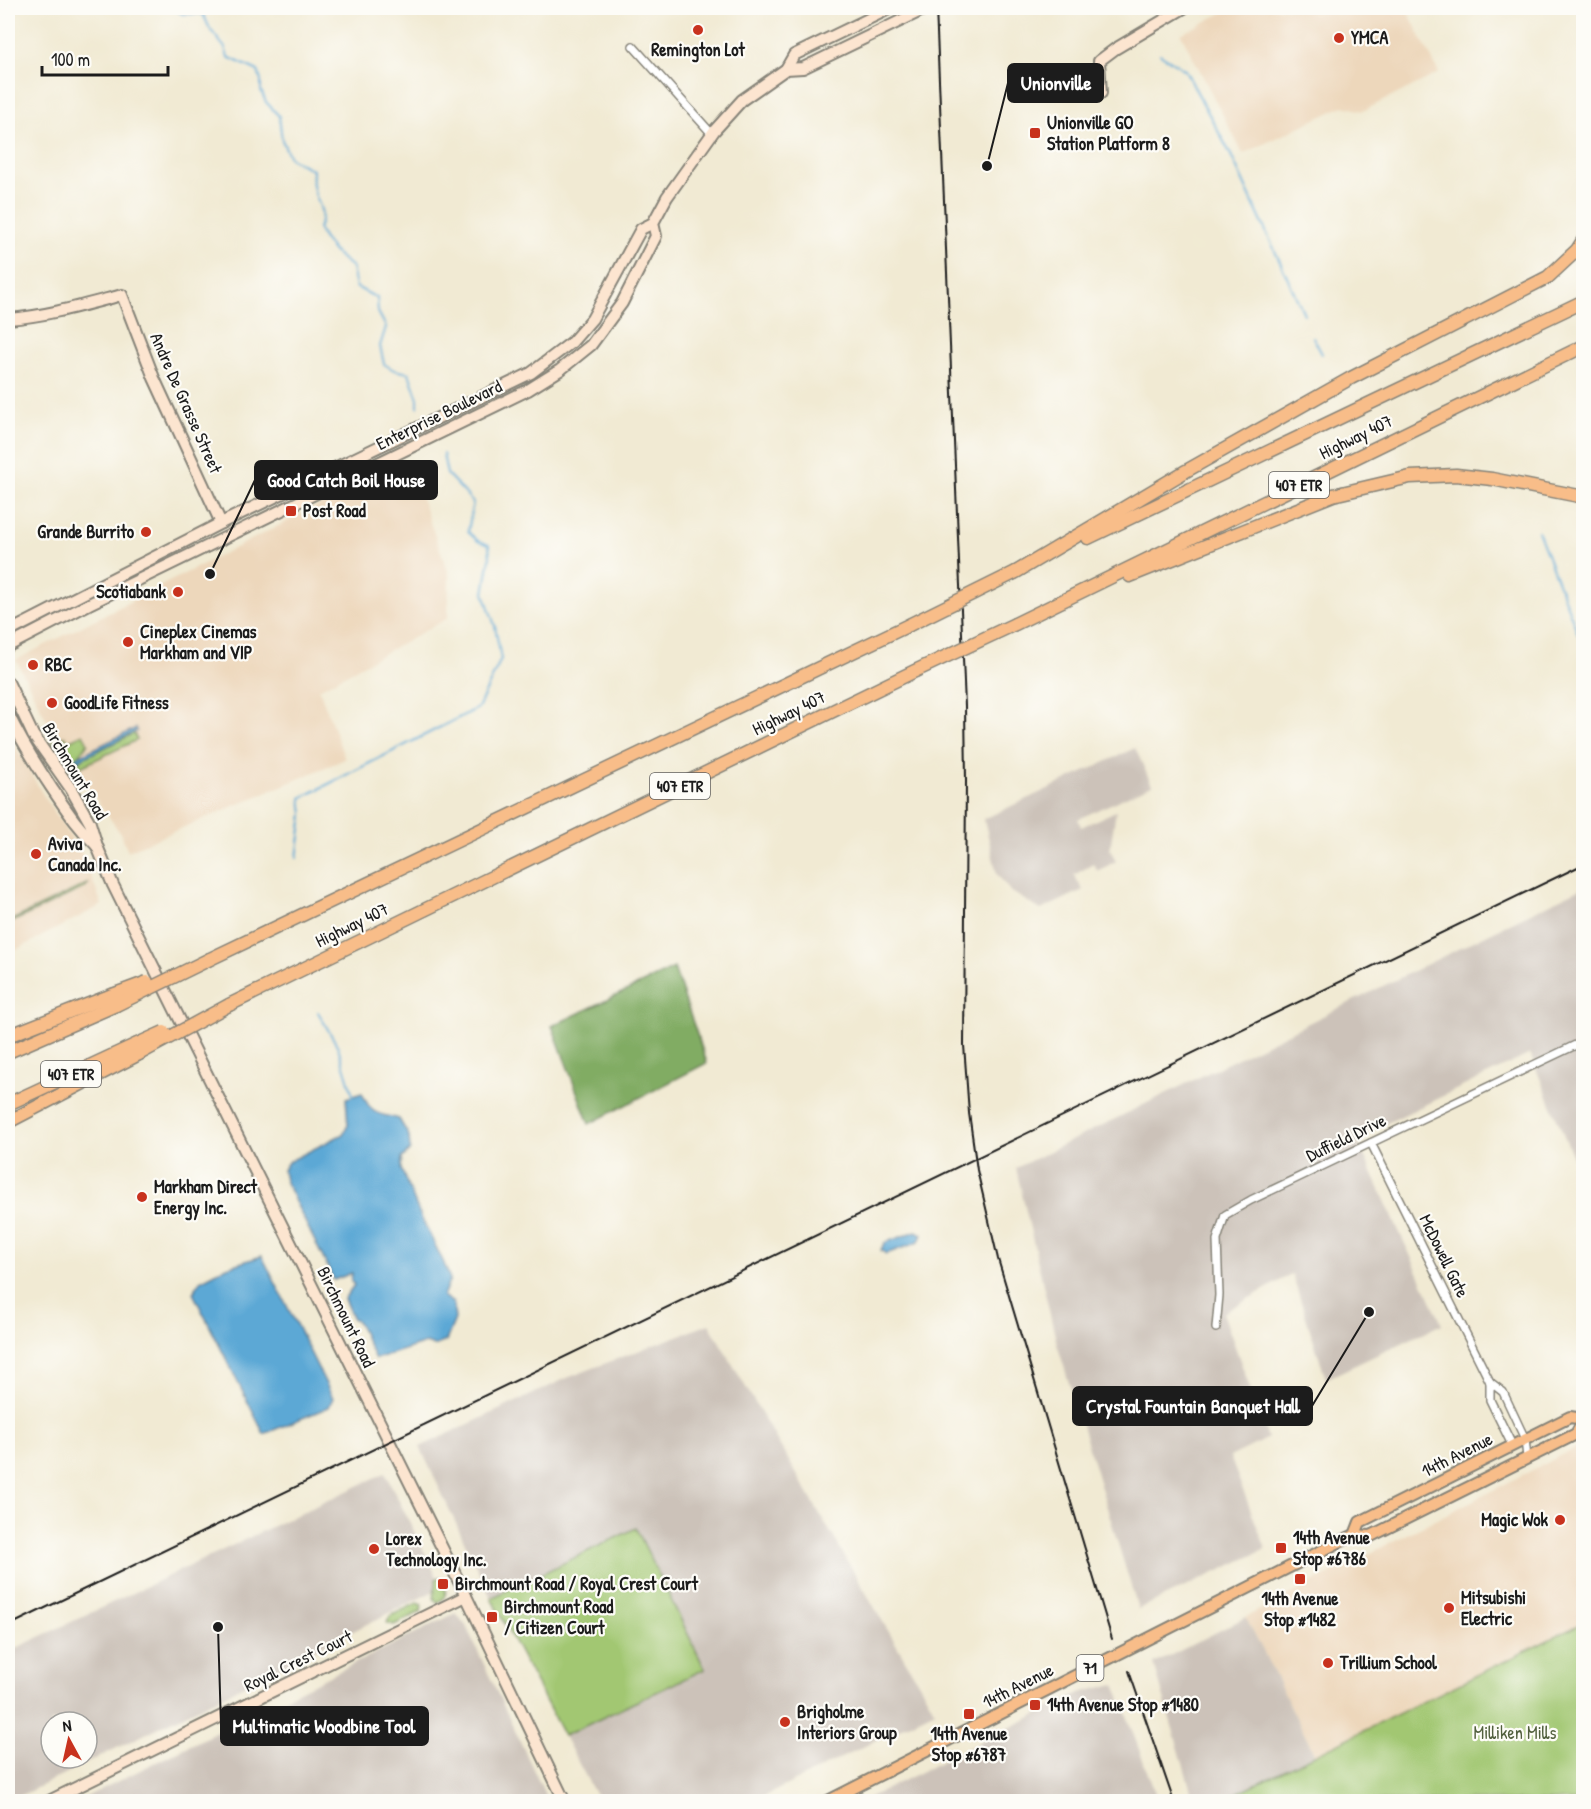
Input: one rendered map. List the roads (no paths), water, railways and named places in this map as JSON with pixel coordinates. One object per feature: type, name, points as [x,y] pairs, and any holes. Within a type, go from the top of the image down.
[{"type":"highway","points":[[1016,572],[1186,471],[1351,378],[1548,277],[1577,250],[1584,239]]},
{"type":"highway","name":"Highway 407","points":[[8,1052],[114,1000],[210,959],[1584,302]]},
{"type":"highway","name":"Highway 407","points":[[8,1104],[137,1049],[230,1005],[1584,346]]},
{"type":"highway","points":[[1015,624],[1333,495],[1371,485],[1410,477],[1456,476],[1492,479],[1584,497]]},
{"type":"highway","points":[[8,1036],[114,1000]]},
{"type":"highway","points":[[8,1122],[137,1049]]},
{"type":"main road","name":"Enterprise Boulevard","points":[[8,632],[221,523],[531,373],[572,342],[592,319],[641,229],[653,223],[667,197],[712,134],[742,100],[786,69],[794,56],[891,8]]},
{"type":"main road","name":"Enterprise Boulevard","points":[[786,69],[803,68],[927,8]]},
{"type":"main road","points":[[1101,93],[1099,61],[1184,8]]},
{"type":"main road","name":"Enterprise Boulevard","points":[[8,646],[528,390],[560,370],[591,345],[622,303],[656,236],[653,223]]},
{"type":"main road","name":"Andre De Grasse Street","points":[[8,319],[26,318],[69,309],[122,295],[154,378],[221,523]]},
{"type":"main road","name":"Birchmount Road","points":[[8,682],[33,735],[71,789],[90,823],[113,885],[566,1802]]},
{"type":"main road","name":"Birchmount Road","points":[[8,714],[22,743],[79,829],[97,846]]},
{"type":"main road","name":"14th Avenue","points":[[826,1802],[1354,1535],[1371,1536],[1576,1434],[1584,1420],[1570,1417],[1512,1445],[1360,1522],[1354,1535]]},
{"type":"main road","name":"Royal Crest Court","points":[[47,1802],[466,1596]]},
{"type":"street","points":[[633,46],[712,134]]},
{"type":"street","points":[[221,523],[228,536]]},
{"type":"street","name":"Duffield Drive","points":[[1216,1328],[1219,1295],[1217,1240],[1225,1215],[1251,1200],[1584,1041]]},
{"type":"street","name":"McDowell Gate","points":[[1371,1143],[1490,1382],[1503,1392],[1526,1439],[1527,1458]]},
{"type":"street","name":"McDowell Gate","points":[[1490,1382],[1490,1400],[1512,1445]]},
{"type":"water","points":[[136,728],[137,731],[77,761],[75,758]]},
{"type":"water","points":[[362,1093],[372,1110],[399,1119],[409,1136],[410,1150],[402,1158],[401,1169],[450,1279],[443,1296],[453,1303],[455,1319],[446,1341],[434,1346],[426,1343],[375,1359],[358,1322],[353,1319],[344,1299],[354,1285],[351,1281],[352,1273],[334,1280],[285,1181],[283,1170],[288,1162],[343,1134],[348,1125],[346,1098]]},
{"type":"water","points":[[916,1231],[922,1234],[919,1242],[886,1254],[881,1250],[884,1243]]},
{"type":"water","points":[[262,1256],[333,1398],[329,1407],[264,1434],[193,1293],[200,1281],[227,1267]]},
{"type":"waterway","points":[[172,8],[183,14],[203,14],[210,29],[225,48],[228,57],[258,71],[261,91],[266,102],[279,116],[282,140],[290,158],[313,170],[314,191],[322,216],[318,228],[336,254],[352,267],[356,287],[377,298],[378,312],[386,327],[380,346],[384,364],[394,370],[409,373],[418,399],[418,407]]},
{"type":"waterway","points":[[1160,54],[1185,70],[1230,153],[1304,314]]},
{"type":"waterway","points":[[1313,337],[1322,354]]},
{"type":"waterway","points":[[297,858],[303,814],[301,798],[478,708],[501,659],[495,626],[484,593],[490,558],[489,545],[478,541],[468,532],[473,503],[447,474],[443,454]]},
{"type":"waterway","points":[[1538,531],[1584,649]]},
{"type":"waterway","points":[[318,1012],[338,1047],[353,1095]]},
{"type":"railway","points":[[936,8],[965,706],[964,1045],[969,1113],[977,1170],[998,1259],[1112,1639]]},
{"type":"railway","points":[[8,1626],[1584,864]]},
{"type":"railway","points":[[1129,1671],[1174,1802]]},
{"type":"place","name":"Remington Lot","points":[[698,30]]},
{"type":"place","name":"YMCA","points":[[1339,38]]},
{"type":"place","name":"Unionville GO Station Platform 8","points":[[1035,133]]},
{"type":"place","name":"Unionville","points":[[987,166]]},
{"type":"place","name":"Post Road","points":[[291,511]]},
{"type":"place","name":"Grande Burrito","points":[[146,532]]},
{"type":"place","name":"Good Catch Boil House","points":[[210,574]]},
{"type":"place","name":"Scotiabank","points":[[178,592]]},
{"type":"place","name":"Cineplex Cinemas Markham and VIP","points":[[128,642]]},
{"type":"place","name":"RBC","points":[[33,665]]},
{"type":"place","name":"GoodLife Fitness","points":[[52,703]]},
{"type":"place","name":"Aviva Canada Inc.","points":[[36,854]]},
{"type":"place","name":"Markham Direct Energy Inc.","points":[[142,1197]]},
{"type":"place","name":"Crystal Fountain Banquet Hall","points":[[1369,1312]]},
{"type":"place","name":"Magic Wok","points":[[1560,1520]]},
{"type":"place","name":"14th Avenue Stop #6786","points":[[1281,1548]]},
{"type":"place","name":"Lorex Technology Inc.","points":[[374,1549]]},
{"type":"place","name":"14th Avenue Stop #1482","points":[[1300,1579]]},
{"type":"place","name":"Birchmount Road / Royal Crest Court","points":[[443,1584]]},
{"type":"place","name":"Mitsubishi Electric","points":[[1449,1608]]},
{"type":"place","name":"Birchmount Road / Citizen Court","points":[[492,1617]]},
{"type":"place","name":"Multimatic Woodbine Tool","points":[[218,1627]]},
{"type":"place","name":"Trillium School","points":[[1328,1663]]},
{"type":"place","name":"14th Avenue Stop #1480","points":[[1035,1705]]},
{"type":"place","name":"14th Avenue Stop #6787","points":[[969,1714]]},
{"type":"place","name":"Brigholme Interiors Group","points":[[785,1722]]},
{"type":"park label","name":"Milliken Mills","points":[[1515,1733]]}]
